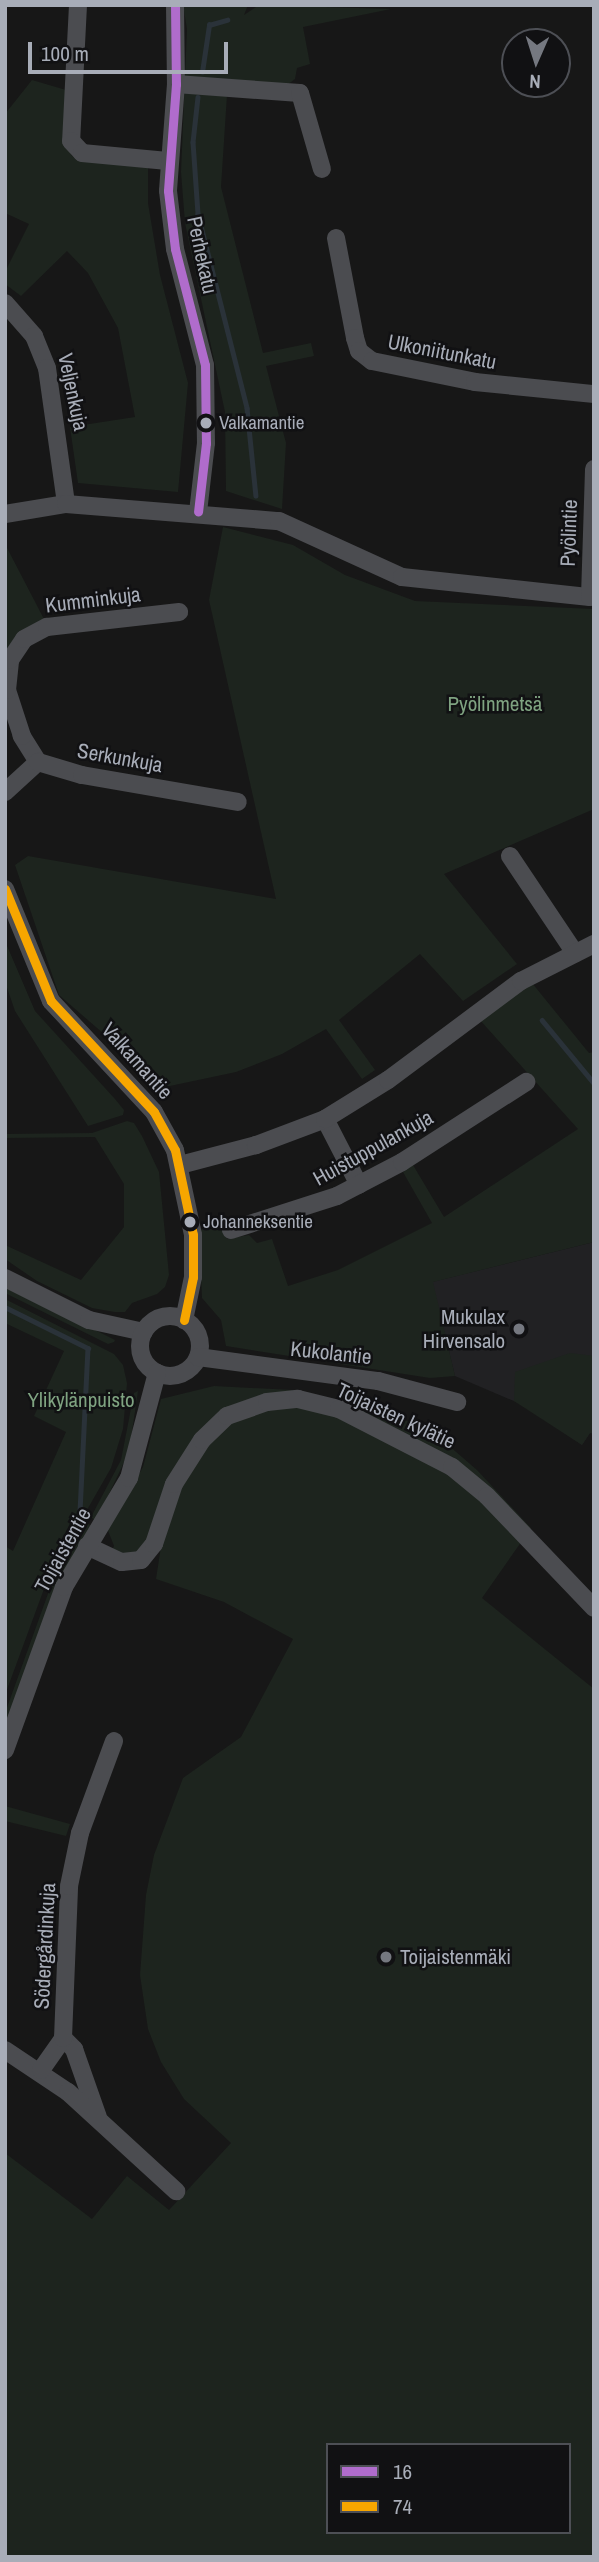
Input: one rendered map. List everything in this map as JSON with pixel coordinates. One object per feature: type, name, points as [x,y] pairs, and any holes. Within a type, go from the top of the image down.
[{"type":"street","points":[[78,5],[71,141],[82,153],[168,161]]},
{"type":"street","name":"Perhekatu","points":[[175,5],[176,83],[168,161],[175,248],[205,365],[206,443],[198,512]]},
{"type":"street","points":[[176,83],[300,93],[322,169]]},
{"type":"street","name":"Ulkoniitunkatu","points":[[336,238],[357,344],[372,361],[475,382],[594,394]]},
{"type":"street","name":"Veljenkuja","points":[[5,303],[34,336],[47,368],[66,503]]},
{"type":"street","name":"Pyölintie","points":[[198,512],[279,521],[402,577],[590,597],[594,469]]},
{"type":"street","points":[[5,514],[66,503],[198,512]]},
{"type":"street","name":"Kumminkuja","points":[[38,762],[22,736],[7,690],[10,660],[24,639],[47,627],[179,612]]},
{"type":"street","points":[[5,792],[38,762]]},
{"type":"street","name":"Serkunkuja","points":[[38,762],[82,775],[238,802]]},
{"type":"street","points":[[510,856],[575,953]]},
{"type":"street","name":"Valkamantie","points":[[5,889],[51,1001],[154,1112],[180,1165],[194,1258],[184,1320]]},
{"type":"street","points":[[180,1165],[256,1145],[325,1119],[388,1080],[498,995],[594,944]]},
{"type":"street","name":"Huistuppulankuja","points":[[232,1230],[309,1208],[359,1185],[526,1082]]},
{"type":"street","points":[[325,1119],[359,1185]]},
{"type":"street","points":[[5,1278],[89,1320],[144,1332]]},
{"type":"street","points":[[162,1317],[184,1320],[198,1336],[198,1357],[181,1374],[157,1373],[141,1352],[144,1332],[162,1317]]},
{"type":"street","name":"Kukolantie","points":[[198,1357],[378,1381],[457,1402]]},
{"type":"street","name":"Toijaistentie","points":[[5,1750],[64,1587],[86,1546],[129,1478],[157,1373]]},
{"type":"street","name":"Toijaisten kylätie","points":[[86,1546],[122,1562],[141,1560],[154,1544],[174,1484],[202,1440],[227,1416],[267,1402],[298,1399],[339,1409],[452,1467],[487,1496],[594,1608]]},
{"type":"street","name":"Södergårdinkuja","points":[[41,2070],[63,2038],[69,1886],[87,1811],[114,1741]]},
{"type":"street","points":[[63,2038],[74,2049],[97,2117]]},
{"type":"street","points":[[5,2050],[41,2070],[97,2117],[176,2191]]},
{"type":"shaded area","name":"Mukulax Hirvensalo","points":[[594,1242],[594,1427],[582,1445],[523,1405],[455,1376],[432,1282]]},
{"type":"green space","points":[[183,5],[248,5],[244,15],[259,5],[391,9],[303,27],[310,64],[297,68],[295,79],[287,85],[227,95],[221,187],[263,353],[311,343],[314,356],[266,366],[286,443],[282,509],[226,491],[225,412],[185,223],[181,172],[187,29]]},
{"type":"green space","points":[[32,80],[66,90],[64,138],[72,156],[148,166],[148,203],[160,275],[188,383],[178,492],[78,483],[70,427],[135,417],[118,328],[88,273],[67,251],[21,296],[5,284],[5,272],[29,224],[5,213],[5,114]]},
{"type":"green space","name":"Pyölinmetsä","points":[[223,527],[293,545],[345,575],[415,601],[594,609],[594,809],[444,874],[517,964],[463,1001],[420,954],[339,1020],[375,1070],[362,1079],[326,1029],[282,1054],[236,1072],[165,1087],[59,995],[15,865],[28,856],[276,899],[209,600]]},
{"type":"green space","points":[[5,544],[45,621],[17,635],[5,652]]},
{"type":"green space","points":[[5,941],[35,1011],[115,1099],[124,1110],[123,1115],[88,1126],[15,1011],[5,982]]},
{"type":"green space","points":[[532,983],[589,1053],[594,1052],[594,1242],[433,1282],[455,1376],[430,1378],[226,1346],[221,1320],[202,1298],[199,1230],[225,1223],[227,1239],[249,1235],[257,1243],[272,1239],[288,1286],[338,1270],[432,1223],[403,1172],[413,1165],[444,1217],[578,1129],[479,1019]]},
{"type":"green space","points":[[127,1121],[134,1123],[159,1172],[169,1275],[165,1287],[157,1294],[132,1303],[125,1312],[115,1312],[92,1308],[37,1281],[5,1259],[5,1245],[81,1280],[124,1227],[124,1184],[95,1137],[5,1138],[5,1134],[92,1133]]},
{"type":"green space","points":[[5,1285],[115,1340],[114,1342],[108,1344],[5,1293]]},
{"type":"green space","name":"Ylikylänpuisto","points":[[5,1299],[114,1354],[123,1365],[127,1383],[123,1429],[111,1468],[48,1578],[5,1695],[5,1546],[13,1551],[66,1432],[34,1416],[64,1351],[5,1323]]},
{"type":"green space","points":[[570,1353],[594,1356],[594,1434],[590,1433],[582,1445],[514,1401],[515,1372]]},
{"type":"green space","points":[[214,1386],[293,1390],[291,1398],[226,1413],[142,1550],[129,1556],[111,1552],[114,1546],[107,1528],[143,1467],[161,1399]]},
{"type":"green space","points":[[138,1391],[129,1452],[96,1521],[91,1517],[121,1460],[134,1393]]},
{"type":"green space","points":[[371,1406],[433,1432],[477,1470],[531,1528],[482,1598],[594,1689],[594,2557],[5,2557],[5,2153],[92,2219],[127,2176],[169,2210],[231,2143],[184,2099],[161,2062],[148,2029],[140,1975],[146,1895],[154,1855],[183,1778],[241,1737],[293,1639],[224,1602],[156,1579],[164,1527],[179,1488],[218,1430],[244,1413],[287,1407]]},
{"type":"green space","points":[[88,1524],[92,1526],[5,1731],[5,1713],[49,1591]]},
{"type":"green space","points":[[5,1806],[70,1824],[66,1836],[5,1821]]},
{"type":"waterway","points":[[202,72],[209,25],[227,20]]},
{"type":"waterway","points":[[198,97],[193,142],[198,214],[247,408],[256,496]]},
{"type":"waterway","points":[[542,1020],[594,1083]]},
{"type":"waterway","points":[[5,1307],[88,1348],[80,1510]]},
{"type":"transit line","name":"16","points":[[175,5],[176,84],[168,191],[175,249],[205,365],[206,443],[198,512]]},
{"type":"transit line","name":"74","points":[[5,889],[51,1001],[154,1112],[175,1150],[193,1235],[193,1277],[184,1320]]},
{"type":"place","name":"Valkamantie","points":[[206,423]]},
{"type":"place","name":"Johanneksentie","points":[[190,1222]]},
{"type":"place","name":"Mukulax Hirvensalo","points":[[519,1329]]},
{"type":"place","name":"Toijaistenmäki","points":[[386,1957]]}]
